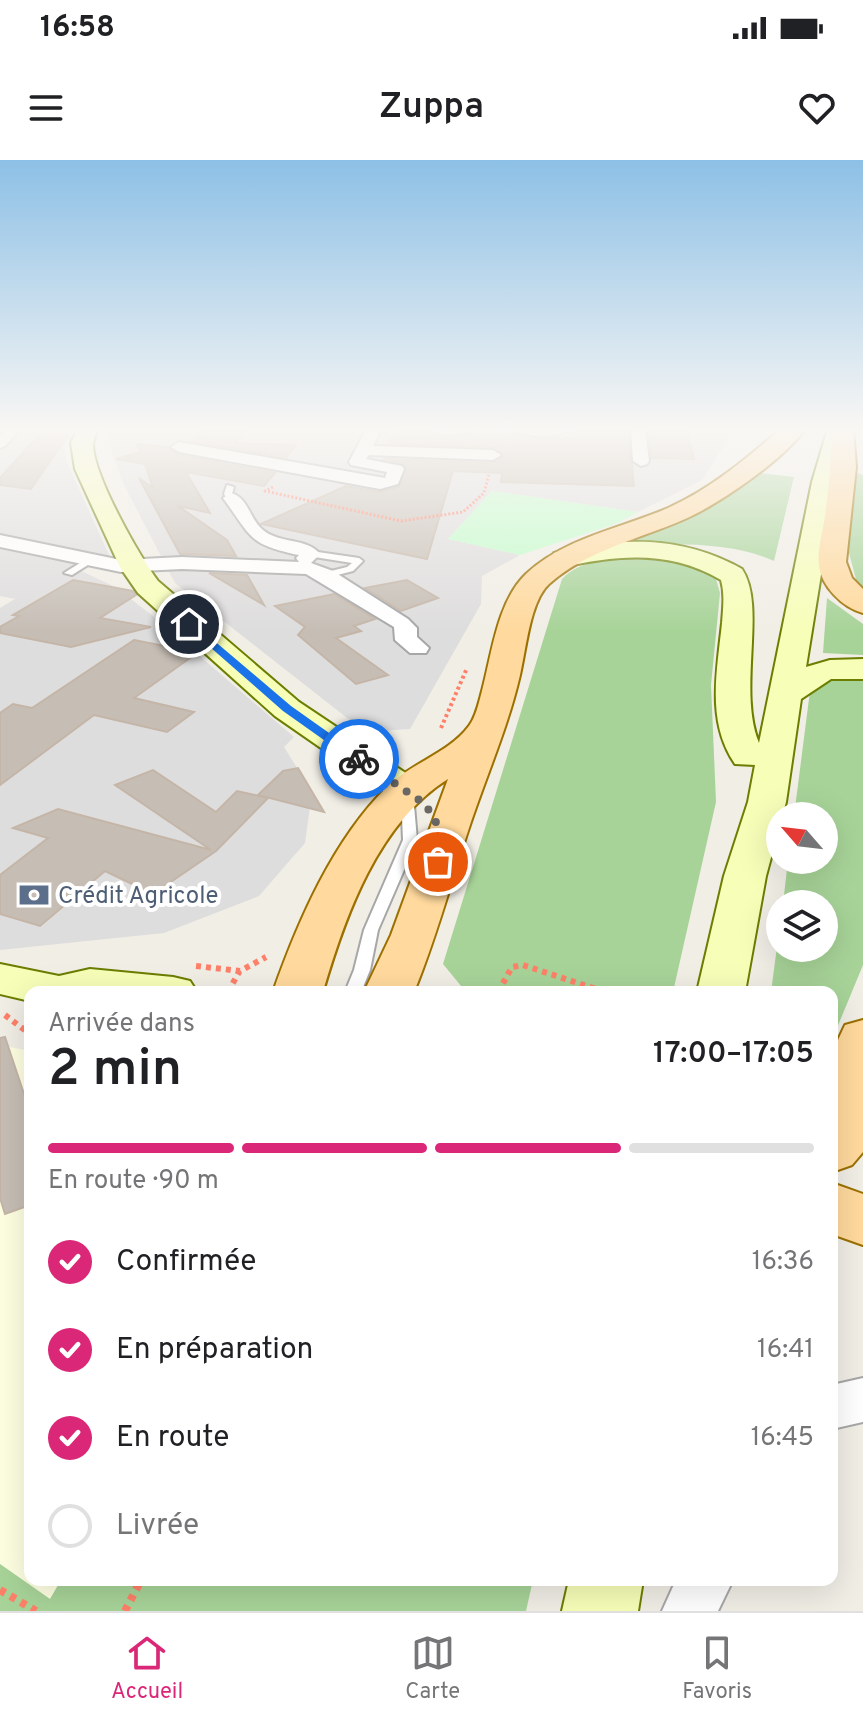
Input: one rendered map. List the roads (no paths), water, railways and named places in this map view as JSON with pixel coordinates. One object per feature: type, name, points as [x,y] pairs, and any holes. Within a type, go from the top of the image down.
[{"type":"main road","points":[[99,496],[134,567],[148,587],[287,709],[425,804],[445,837]]},
{"type":"main road","points":[[378,986],[414,935],[445,837],[497,700],[523,598],[539,574],[563,559],[701,502],[709,496]]},
{"type":"main road","points":[[745,876],[739,805],[771,627],[800,496]]},
{"type":"main road","points":[[722,986],[745,876],[767,802],[822,496]]},
{"type":"main road","points":[[847,496],[832,562],[833,572],[853,597],[863,604]]},
{"type":"main road","points":[[563,559],[598,551],[647,549],[698,557],[732,575],[738,593],[733,696],[736,739],[748,756]]},
{"type":"main road","points":[[786,695],[809,674],[840,668],[863,669]]},
{"type":"main road","points":[[300,986],[305,968],[351,869],[384,812],[406,790],[467,751],[484,729]]},
{"type":"main road","points":[[0,979],[33,986]]},
{"type":"main road","points":[[83,986],[111,986]]},
{"type":"main road","points":[[838,1143],[851,1128],[851,1060]]},
{"type":"main road","points":[[838,1153],[863,1164]]},
{"type":"main road","points":[[838,1210],[863,1221]]},
{"type":"main road","points":[[600,1611],[605,1586]]},
{"type":"street","points":[[232,496],[244,510],[254,533],[303,560],[401,623],[406,628],[406,640],[418,648]]},
{"type":"street","points":[[0,541],[88,561],[134,567],[303,560]]},
{"type":"street","points":[[838,1406],[863,1400]]},
{"type":"street","points":[[689,1611],[703,1586]]},
{"type":"lane","points":[[303,560],[359,561],[350,569],[326,575]]},
{"type":"lane","points":[[69,573],[88,561]]},
{"type":"lane","points":[[377,986],[371,930],[410,840],[406,790]]},
{"type":"place","name":"Crédit Agricole","points":[[34,895]]}]
